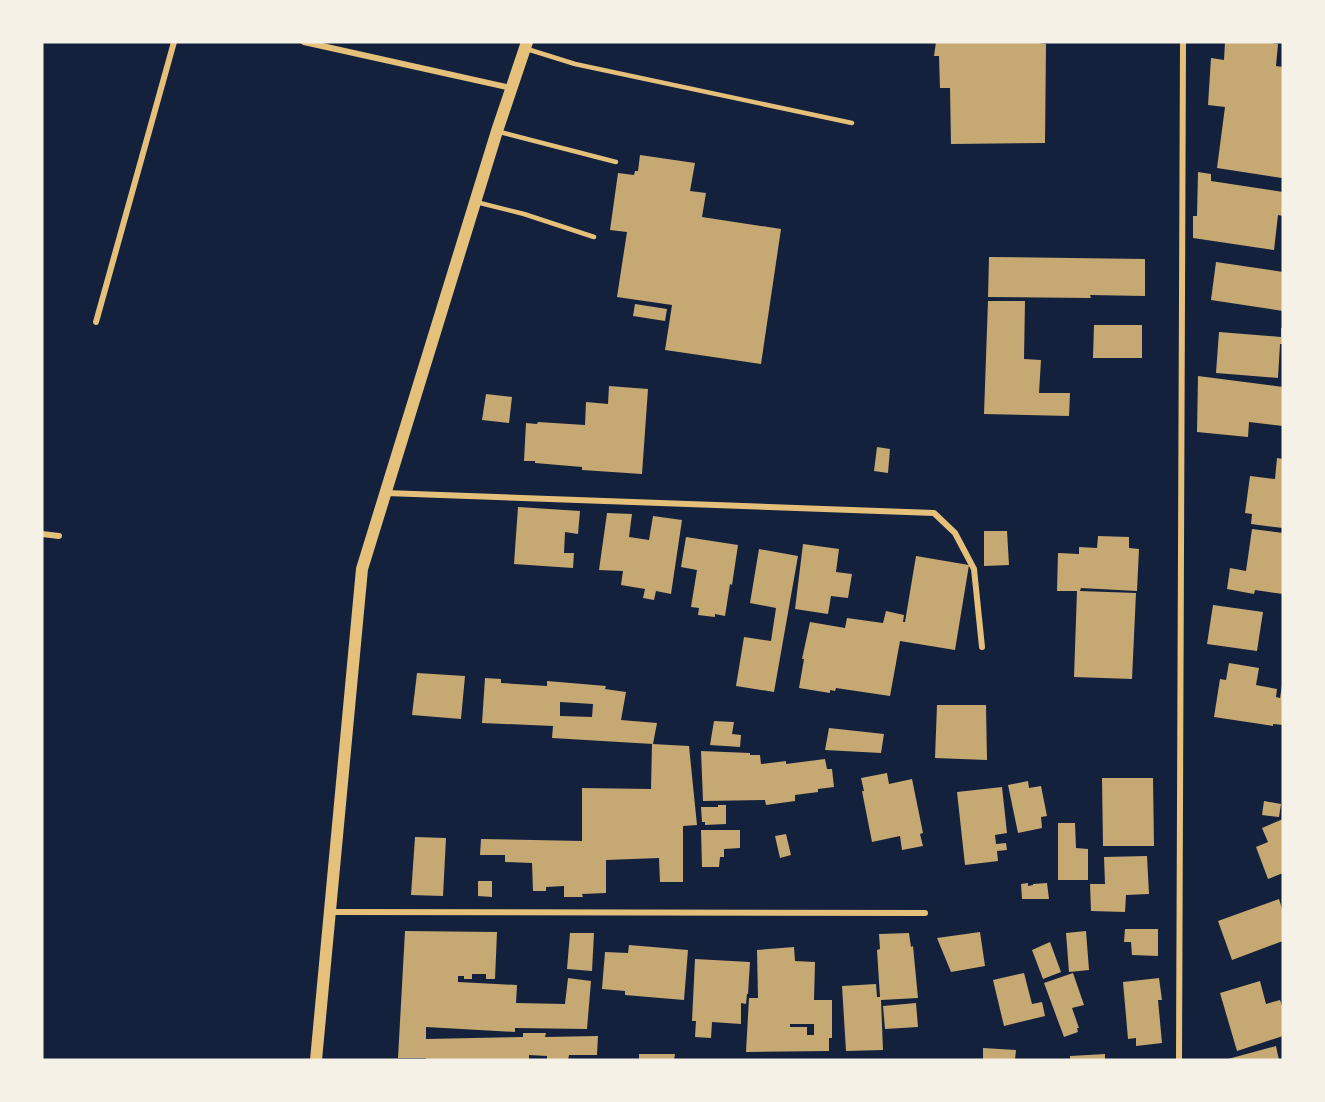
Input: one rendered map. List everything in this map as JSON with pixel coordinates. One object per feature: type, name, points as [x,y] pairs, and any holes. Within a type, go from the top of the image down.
[{"type":"main road","points":[[316,1060],[362,569],[497,131],[526,45]]},
{"type":"street","points":[[96,322],[174,42]]},
{"type":"street","points":[[304,42],[512,88]]},
{"type":"street","points":[[1179,1060],[1183,42]]},
{"type":"street","points":[[386,493],[933,513],[955,532],[974,569],[982,647]]},
{"type":"street","points":[[42,534],[59,536]]},
{"type":"street","points":[[330,912],[925,913]]},
{"type":"lane","points":[[526,45],[575,64],[852,123]]},
{"type":"lane","points":[[497,131],[616,162]]},
{"type":"lane","points":[[476,202],[524,214],[594,237]]},
{"type":"building","points":[[936,42],[1046,44],[1045,143],[951,144],[950,88],[940,88],[939,56],[934,56]]},
{"type":"building","points":[[1225,42],[1278,44],[1276,66],[1283,67],[1282,178],[1217,168],[1225,107],[1208,105],[1211,58],[1224,60]]},
{"type":"building","points":[[640,155],[695,163],[690,191],[706,193],[702,217],[781,229],[761,364],[665,350],[672,305],[617,297],[627,232],[610,230],[618,173],[634,175],[635,171],[638,171]]},
{"type":"building","points":[[1198,172],[1211,174],[1211,181],[1283,192],[1283,216],[1278,215],[1274,250],[1193,238],[1193,216],[1197,216]]},
{"type":"building","points":[[989,257],[1145,259],[1145,296],[988,297]]},
{"type":"building","points":[[1216,262],[1283,272],[1283,311],[1211,300]]},
{"type":"building","points":[[988,301],[1025,301],[1024,359],[1041,360],[1039,393],[1070,393],[1069,416],[984,414]]},
{"type":"building","points":[[635,304],[667,309],[665,321],[633,316]]},
{"type":"building","points":[[1094,325],[1142,325],[1142,358],[1093,358]]},
{"type":"building","points":[[1281,328],[1283,328],[1283,344],[1280,344],[1278,378],[1216,373],[1219,332],[1281,337]]},
{"type":"building","points":[[1198,376],[1283,387],[1283,426],[1249,422],[1248,437],[1197,432]]},
{"type":"building","points":[[609,386],[648,389],[642,474],[582,470],[582,467],[524,461],[526,423],[585,425],[586,402],[608,404]]},
{"type":"building","points":[[486,394],[512,397],[509,423],[482,420]]},
{"type":"building","points":[[877,447],[890,449],[888,473],[874,471]]},
{"type":"building","points":[[1277,458],[1283,459],[1283,528],[1251,524],[1252,514],[1245,513],[1250,476],[1275,479]]},
{"type":"building","points":[[518,507],[580,511],[578,534],[565,532],[564,553],[574,553],[573,568],[514,564]]},
{"type":"building","points":[[607,513],[632,514],[629,537],[649,540],[653,516],[682,520],[671,594],[656,591],[654,600],[643,598],[645,589],[621,585],[623,571],[599,570]]},
{"type":"building","points":[[1252,529],[1283,533],[1283,594],[1255,590],[1254,594],[1227,589],[1230,568],[1246,571]]},
{"type":"building","points":[[984,531],[1007,531],[1009,565],[984,566]]},
{"type":"building","points":[[1098,536],[1129,537],[1129,548],[1139,549],[1137,591],[1081,588],[1080,591],[1136,593],[1132,679],[1074,677],[1077,591],[1057,591],[1058,553],[1079,554],[1079,547],[1097,548]]},
{"type":"building","points":[[686,537],[738,545],[725,616],[698,615],[699,608],[691,607],[697,570],[681,567]]},
{"type":"building","points":[[803,544],[839,549],[836,572],[852,574],[848,598],[831,596],[828,614],[795,609]]},
{"type":"building","points":[[759,549],[798,556],[774,692],[736,686],[744,637],[771,641],[776,608],[750,603]]},
{"type":"building","points":[[916,556],[969,565],[955,650],[900,641],[890,696],[836,688],[835,691],[830,690],[830,693],[799,688],[804,659],[802,659],[810,622],[845,628],[847,618],[883,623],[886,611],[904,615],[903,622],[905,622]]},
{"type":"building","points":[[1213,605],[1263,612],[1257,651],[1207,644]]},
{"type":"building","points":[[1229,663],[1259,668],[1256,685],[1277,689],[1276,697],[1280,698],[1283,686],[1283,725],[1273,724],[1273,726],[1214,717],[1220,679],[1226,680]]},
{"type":"building","points":[[417,673],[465,676],[461,719],[412,715]]},
{"type":"building","points":[[485,678],[501,679],[501,683],[547,686],[547,681],[606,686],[605,689],[626,692],[621,720],[657,723],[653,744],[552,738],[553,726],[482,723]],"holes":[[[560,702],[593,704],[592,717],[560,716]]]},
{"type":"building","points":[[937,705],[986,705],[987,760],[935,758]]},
{"type":"building","points":[[714,721],[734,722],[732,734],[741,735],[740,747],[710,745]]},
{"type":"building","points":[[829,728],[884,734],[881,753],[825,750]]},
{"type":"building","points":[[652,744],[689,746],[697,825],[683,826],[683,882],[660,882],[659,858],[606,860],[606,893],[582,894],[583,897],[564,897],[564,886],[546,887],[546,891],[533,891],[532,863],[505,862],[505,855],[480,855],[481,839],[582,841],[582,788],[651,789]]},
{"type":"building","points":[[701,751],[760,755],[761,764],[786,761],[786,764],[825,759],[827,769],[832,769],[834,787],[795,795],[795,801],[766,805],[765,800],[703,801]]},
{"type":"building","points":[[887,773],[889,784],[912,779],[923,833],[920,834],[923,846],[902,850],[900,836],[872,842],[861,778]]},
{"type":"building","points":[[1102,778],[1153,778],[1154,846],[1103,846]]},
{"type":"building","points":[[1028,781],[1029,788],[1041,786],[1047,816],[1041,817],[1042,828],[1018,833],[1008,785]]},
{"type":"building","points":[[1002,787],[1007,833],[995,835],[996,844],[1006,843],[1007,850],[997,851],[998,861],[965,865],[957,792]]},
{"type":"building","points":[[1264,801],[1281,804],[1279,817],[1262,815]]},
{"type":"building","points":[[718,805],[726,805],[726,824],[705,825],[705,822],[702,822],[701,807],[718,807]]},
{"type":"building","points":[[1283,819],[1283,873],[1268,879],[1256,847],[1268,842],[1262,828]]},
{"type":"building","points":[[1058,823],[1075,823],[1076,848],[1088,849],[1088,880],[1058,880]]},
{"type":"building","points":[[701,830],[740,830],[740,848],[724,849],[724,857],[720,857],[719,867],[702,867]]},
{"type":"building","points":[[786,834],[791,855],[780,858],[775,836]]},
{"type":"building","points":[[415,837],[446,838],[443,896],[411,895]]},
{"type":"building","points":[[1147,856],[1149,894],[1126,895],[1125,912],[1091,911],[1090,884],[1105,884],[1104,857]]},
{"type":"building","points":[[478,881],[492,881],[492,897],[478,896]]},
{"type":"building","points":[[1028,883],[1028,886],[1047,883],[1049,899],[1022,899],[1021,884]]},
{"type":"building","points":[[1279,899],[1283,912],[1283,941],[1232,960],[1218,921]]},
{"type":"building","points":[[1125,929],[1158,929],[1158,956],[1132,955],[1131,942],[1124,942]]},
{"type":"building","points":[[405,931],[497,932],[495,979],[486,979],[486,974],[472,974],[472,979],[458,976],[458,982],[517,985],[516,1003],[565,1004],[568,978],[591,981],[587,1029],[515,1028],[515,1032],[426,1027],[426,1039],[523,1037],[523,1033],[546,1033],[545,1037],[598,1036],[597,1055],[569,1055],[568,1060],[547,1060],[547,1056],[529,1055],[529,1060],[398,1058]]},
{"type":"building","points":[[1086,931],[1089,970],[1069,972],[1066,933]]},
{"type":"building","points":[[980,932],[985,966],[951,972],[937,938]]},
{"type":"building","points":[[570,933],[594,933],[592,971],[567,969]]},
{"type":"building","points":[[909,933],[911,947],[913,946],[918,998],[881,1000],[883,1050],[846,1051],[842,986],[876,984],[877,997],[880,997],[877,950],[880,949],[879,934]]},
{"type":"building","points":[[1050,942],[1061,972],[1043,979],[1032,950]]},
{"type":"building","points":[[629,945],[688,950],[684,1000],[625,995],[625,991],[602,989],[605,952],[628,953]]},
{"type":"building","points":[[794,947],[795,961],[815,962],[814,1000],[832,1000],[832,1038],[829,1038],[829,1051],[746,1052],[749,998],[758,998],[757,950]],"holes":[[[790,1024],[814,1024],[814,1035],[807,1035],[807,1027],[790,1027]]]},
{"type":"building","points":[[695,959],[750,962],[746,1004],[741,1003],[741,1024],[712,1022],[711,1038],[695,1037],[696,1021],[692,1021]]},
{"type":"building","points":[[1024,973],[1032,1004],[1042,1002],[1045,1016],[1004,1026],[993,980]]},
{"type":"building","points":[[1073,973],[1084,1005],[1072,1008],[1079,1028],[1077,1028],[1078,1032],[1064,1037],[1044,983]]},
{"type":"building","points":[[1159,978],[1162,1000],[1158,1000],[1162,1043],[1136,1046],[1136,1038],[1128,1039],[1123,982]]},
{"type":"building","points":[[1260,981],[1266,1004],[1280,1000],[1283,1009],[1283,1036],[1237,1051],[1220,993]]},
{"type":"building","points":[[916,1003],[918,1027],[885,1029],[883,1006]]},
{"type":"building","points":[[1276,1046],[1279,1060],[1228,1060],[1228,1059]]},
{"type":"building","points":[[983,1048],[1016,1050],[1015,1060],[983,1060]]},
{"type":"building","points":[[639,1054],[675,1054],[674,1060],[639,1060]]},
{"type":"building","points":[[1105,1054],[1105,1060],[1070,1060],[1070,1056]]}]
